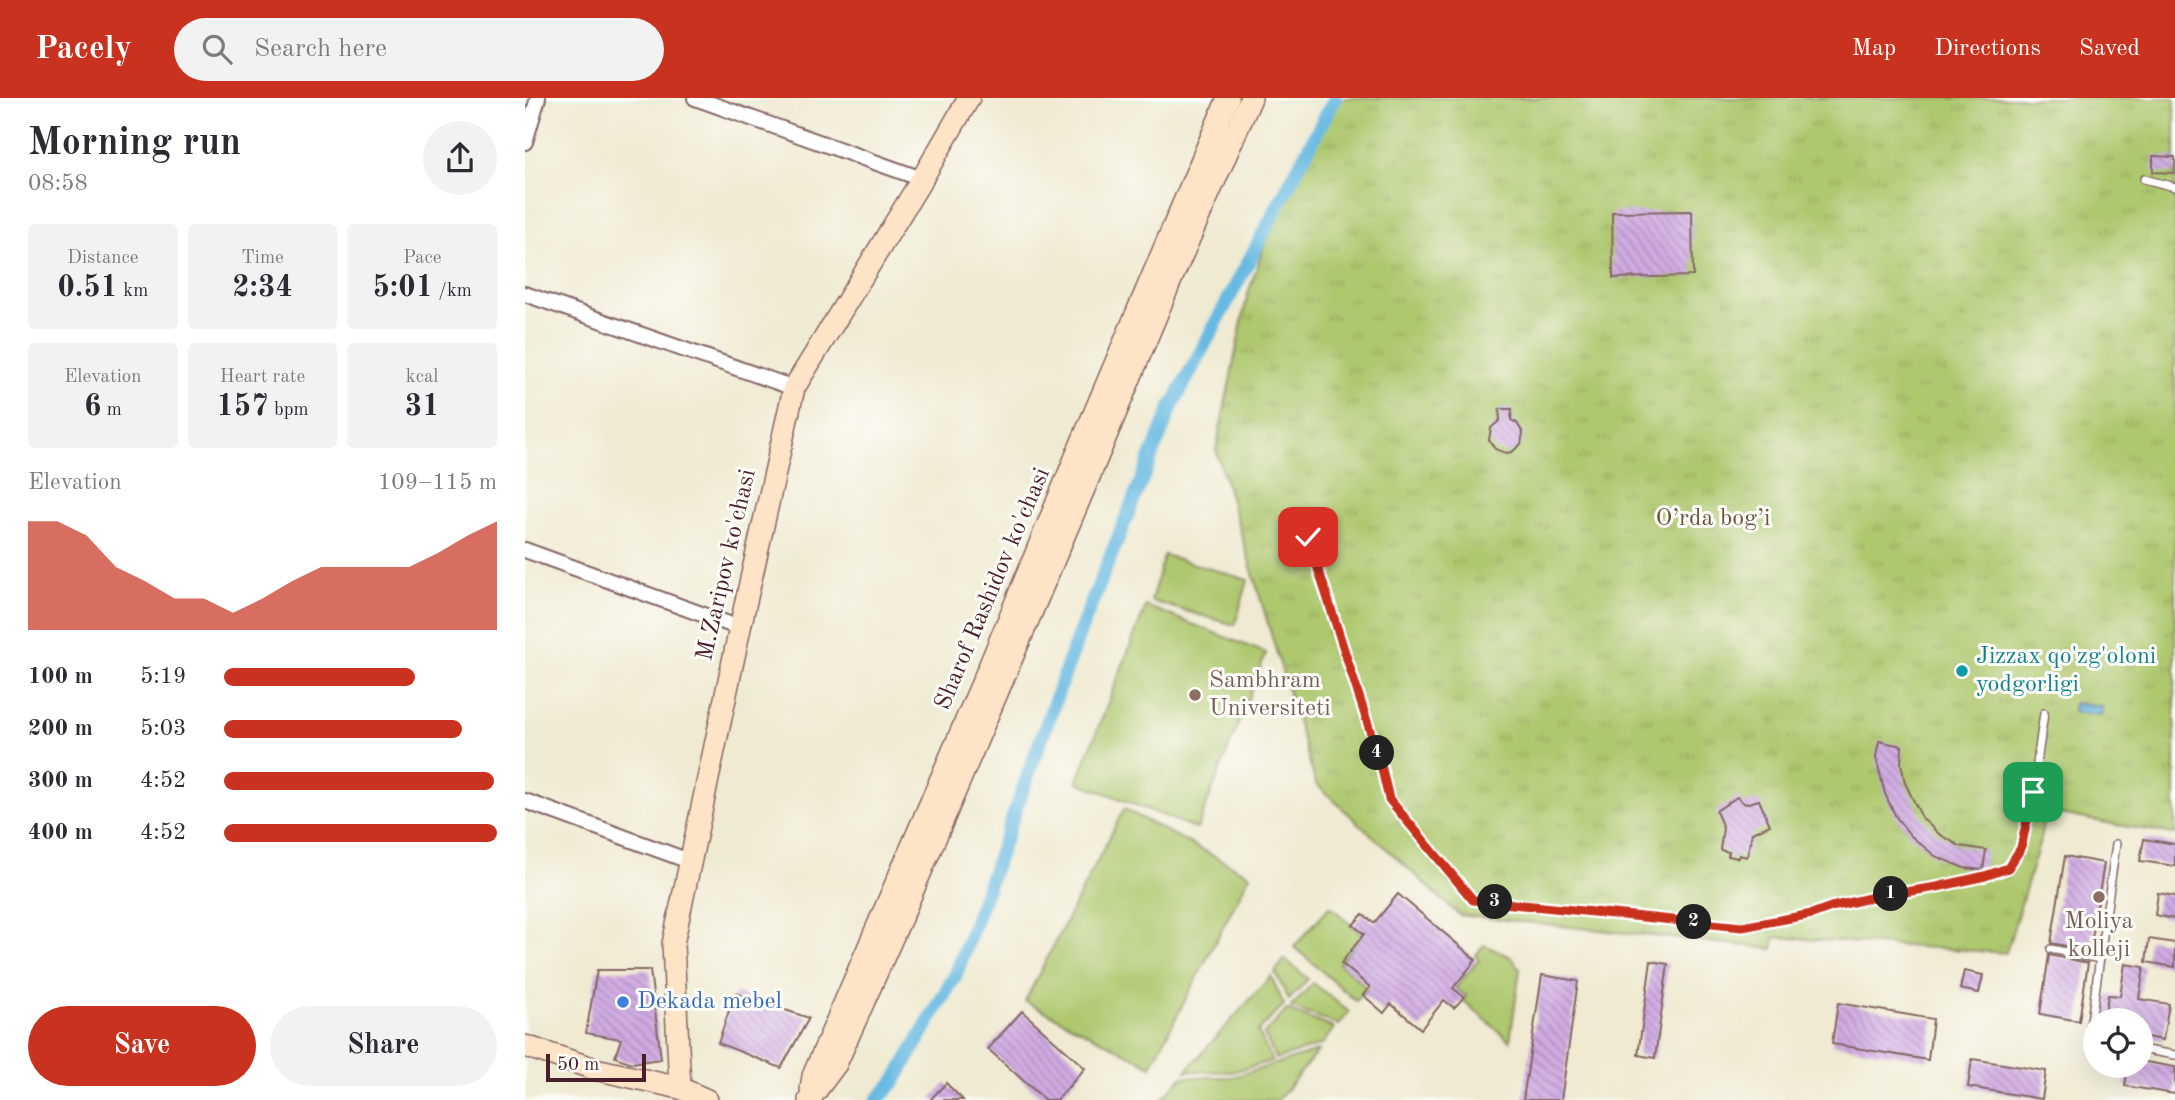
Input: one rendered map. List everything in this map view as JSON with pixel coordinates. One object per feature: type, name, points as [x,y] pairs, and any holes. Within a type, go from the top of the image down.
[{"type":"street","points":[[525,142],[538,98]]},
{"type":"street","points":[[695,98],[922,179]]},
{"type":"street","name":"M.Zaripov ko'chasi","points":[[689,1094],[673,944],[793,388],[969,98]]},
{"type":"street","name":"Sharof Rashidov ko'chasi","points":[[809,1100],[813,1076],[978,693],[1228,98]]},
{"type":"street","points":[[809,1100],[836,1064],[889,945],[1251,98]]},
{"type":"street","points":[[525,294],[793,388]]},
{"type":"street","points":[[525,550],[740,628]]},
{"type":"street","points":[[525,801],[689,861]]},
{"type":"street","points":[[525,1046],[707,1100]]},
{"type":"lane","points":[[2144,178],[2175,187]]},
{"type":"lane","points":[[1308,537],[1381,765],[1389,799],[1473,900],[1742,927],[1812,914],[1874,897],[1985,876],[2008,868],[2021,848],[2033,792],[2044,713]]},
{"type":"lane","points":[[2093,1008],[2116,844]]},
{"type":"lane","points":[[2051,949],[2100,958]]},
{"type":"lane","points":[[2153,1051],[2175,1055]]},
{"type":"green space","name":"O’rda bog’i","points":[[1340,98],[2175,98],[2175,834],[2045,811],[2040,841],[2006,953],[1775,937],[1773,949],[1459,915],[1316,784],[1216,450],[1247,297],[1266,240]]},
{"type":"green space","points":[[1164,555],[1248,580],[1235,625],[1151,601]]},
{"type":"green space","points":[[1146,606],[1266,653],[1197,829],[1077,782]]},
{"type":"green space","points":[[1124,809],[1250,875],[1151,1066],[1025,1001]]},
{"type":"green space","points":[[1330,906],[1363,935],[1339,963],[1367,988],[1356,1001],[1294,947]]},
{"type":"green space","points":[[1484,945],[1511,957],[1520,969],[1510,1041],[1463,1000],[1466,996],[1455,988],[1479,960],[1475,956]]},
{"type":"green space","points":[[1285,959],[1308,979],[1289,1000],[1275,972]]},
{"type":"green space","points":[[1271,976],[1284,1005],[1258,1031],[1272,1061],[1232,1072],[1186,1071]]},
{"type":"green space","points":[[1313,983],[1349,1012],[1339,1025],[1291,1007]]},
{"type":"green space","points":[[1287,1010],[1334,1028],[1322,1045],[1276,1059],[1264,1034]]},
{"type":"green space","points":[[1318,1051],[1278,1100],[1161,1100],[1182,1077],[1233,1077]]},
{"type":"water","points":[[2074,703],[2102,706],[2101,715],[2073,712]]},
{"type":"building","points":[[2153,156],[2175,157],[2175,173],[2153,172]]},
{"type":"building","points":[[1692,211],[1693,276],[1613,278],[1612,212]]},
{"type":"building","points":[[1499,409],[1512,409],[1511,420],[1517,423],[1523,433],[1521,444],[1512,452],[1495,449],[1489,440],[1491,428],[1500,420]]},
{"type":"building","points":[[1879,741],[1902,746],[1901,763],[1905,783],[1922,818],[1939,834],[1960,846],[1986,850],[1983,870],[1964,868],[1935,856],[1910,835],[1896,817],[1885,794],[1876,757]]},
{"type":"building","points":[[1737,797],[1745,804],[1759,800],[1770,825],[1752,833],[1747,857],[1739,855],[1738,858],[1728,856],[1729,852],[1720,850],[1723,828],[1716,811]]},
{"type":"building","points":[[2144,839],[2175,844],[2175,866],[2140,861]]},
{"type":"building","points":[[2065,856],[2104,863],[2090,951],[2051,943]]},
{"type":"building","points":[[2158,893],[2175,896],[2175,919],[2155,915]]},
{"type":"building","points":[[1398,894],[1476,960],[1453,988],[1464,997],[1454,1008],[1444,1000],[1421,1029],[1391,1004],[1384,1013],[1363,995],[1370,987],[1341,963],[1364,934],[1353,925],[1363,914],[1374,923]]},
{"type":"building","points":[[2149,939],[2175,943],[2175,967],[2146,962]]},
{"type":"building","points":[[2049,955],[2088,963],[2079,1021],[2040,1014]]},
{"type":"building","points":[[1651,961],[1668,964],[1655,1058],[1638,1055]]},
{"type":"building","points":[[2125,964],[2144,967],[2139,999],[2169,1004],[2163,1040],[2153,1038],[2153,1008],[2106,1008],[2108,995],[2120,996]]},
{"type":"building","name":"Dekada mebel","points":[[597,970],[650,970],[661,1059],[632,1063],[615,1057],[621,1039],[586,1033]]},
{"type":"building","points":[[1964,971],[1983,975],[1979,993],[1960,989]]},
{"type":"building","points":[[1542,975],[1578,981],[1561,1100],[1523,1100]]},
{"type":"building","points":[[735,993],[809,1018],[781,1068],[718,1043]]},
{"type":"building","points":[[1838,1003],[1933,1019],[1928,1060],[1832,1044]]},
{"type":"building","points":[[1022,1011],[1085,1068],[1057,1100],[1045,1100],[988,1049]]},
{"type":"building","points":[[1972,1059],[2046,1071],[2042,1099],[1968,1087]]},
{"type":"building","points":[[2153,1063],[2175,1067],[2175,1094],[2125,1086],[2126,1078],[2153,1078]]},
{"type":"building","points":[[946,1083],[963,1100],[930,1100]]},
{"type":"waterway","points":[[877,1100],[895,1081],[956,974],[1079,634],[1171,408],[1335,98]]},
{"type":"place","name":"Jizzax qo'zg'oloni yodgorligi","points":[[1962,671]]},
{"type":"place","name":"Sambhram Universiteti","points":[[1195,695]]},
{"type":"place","name":"Moliya kolleji","points":[[2099,897]]},
{"type":"place","name":"Dekada mebel","points":[[623,1002]]},
{"type":"route","points":[[1308,537],[1381,765],[1389,799],[1473,900],[1742,927],[1812,914],[1874,897],[1985,876],[2008,868],[2021,848],[2033,792]]}]
